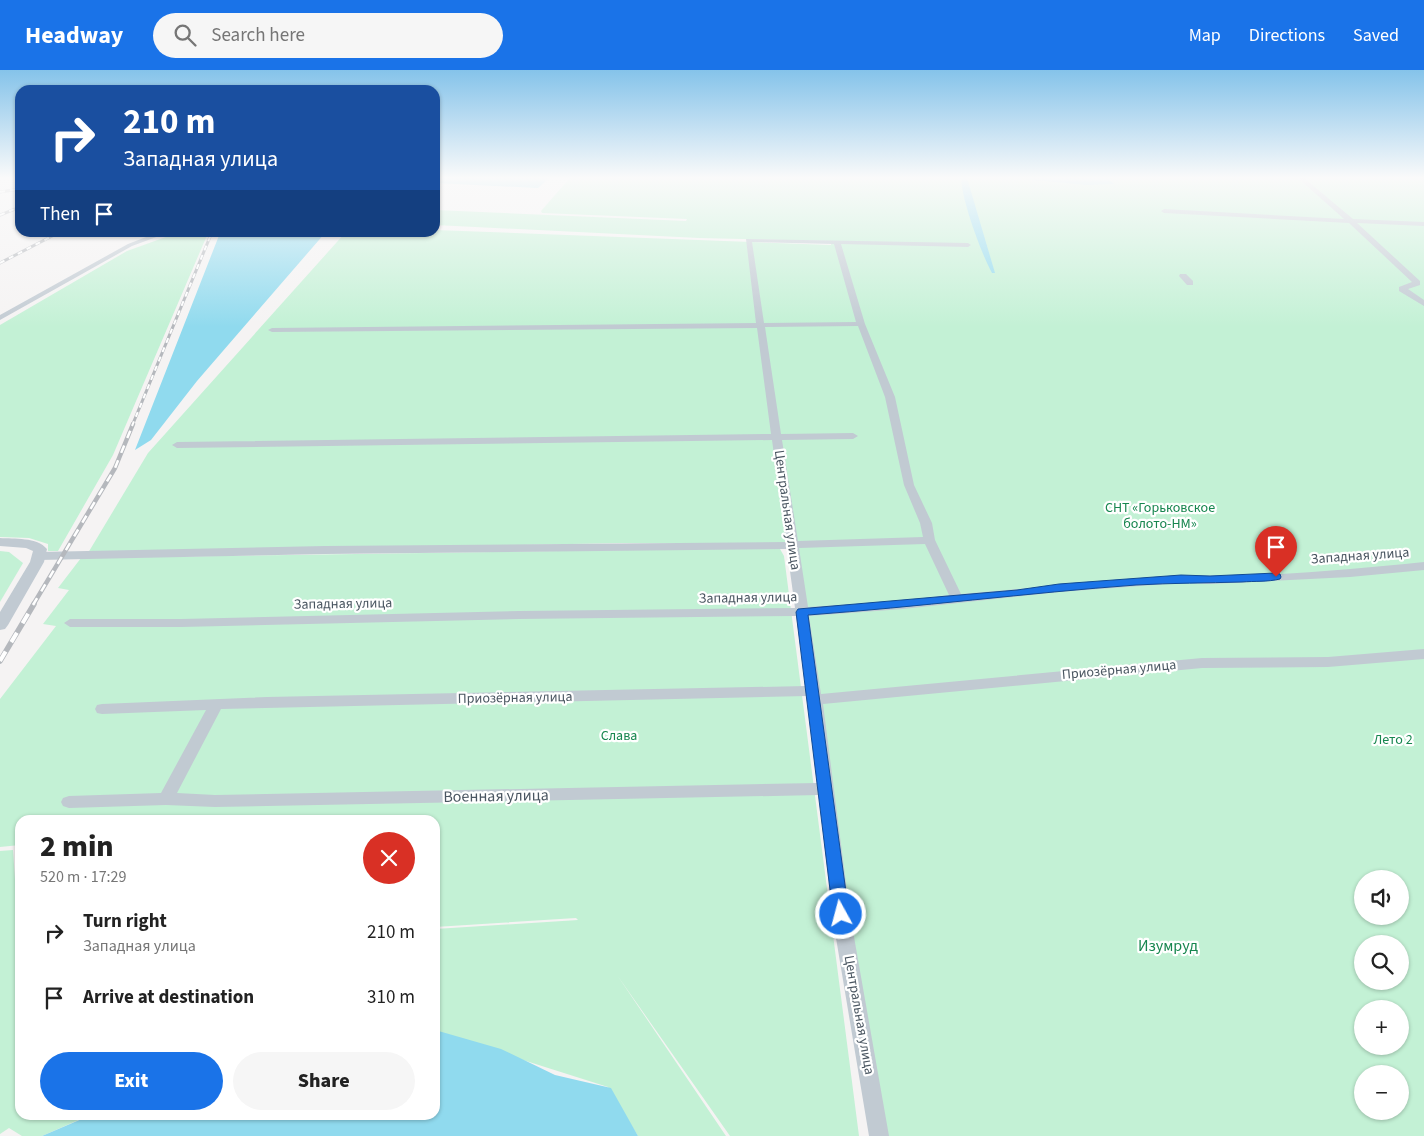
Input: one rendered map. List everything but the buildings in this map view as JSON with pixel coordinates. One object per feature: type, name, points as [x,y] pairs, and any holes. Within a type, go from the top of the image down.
[{"type":"street","points":[[1358,228],[1417,283],[1402,290],[1424,304]]},
{"type":"street","points":[[0,318],[124,248],[154,237]]},
{"type":"street","name":"Центральная улица","points":[[837,242],[748,240],[814,695],[841,914],[879,1136]]},
{"type":"street","points":[[957,598],[930,540],[926,522],[909,485],[890,397],[861,324],[837,242],[968,245]]},
{"type":"street","points":[[1183,276],[1190,283]]},
{"type":"street","points":[[272,330],[861,324]]},
{"type":"street","points":[[177,445],[853,436]]},
{"type":"street","points":[[40,556],[316,550],[792,545],[930,540]]},
{"type":"street","points":[[0,542],[29,544],[40,549],[40,556],[0,625]]},
{"type":"street","name":"Западная улица","points":[[70,623],[180,623],[519,615],[802,612],[903,605],[1059,588],[1181,579],[1210,580],[1350,573],[1424,566]]},
{"type":"street","name":"Приозёрная улица","points":[[102,708],[814,695],[1202,663],[1328,662],[1424,654]]},
{"type":"street","points":[[166,799],[216,705]]},
{"type":"street","name":"Военная улица","points":[[69,802],[166,799],[215,801],[826,789]]},
{"type":"green space","name":"СНТ «Горьковское болото-НМ»","points":[[491,228],[1424,228],[1424,1136],[883,1136],[846,916],[795,544],[622,543],[88,553],[148,453],[341,237],[440,237],[440,230],[831,245],[831,241],[699,238]]},
{"type":"green space","points":[[166,237],[206,237],[113,455],[58,551],[48,551],[48,544],[29,538],[0,537],[0,325],[127,251]]},
{"type":"green space","name":"Слава","points":[[780,549],[784,556],[859,1136],[730,1136],[617,975],[726,1136],[638,1136],[608,1087],[440,1034],[440,929],[578,920],[576,918],[440,927],[440,815],[15,815],[15,846],[0,847],[0,699],[56,626],[43,624],[69,590],[58,588],[81,558]]},
{"type":"green space","points":[[0,551],[9,552],[23,563],[0,602]]},
{"type":"green space","points":[[13,850],[15,879],[15,1120],[79,1120],[42,1136],[22,1136],[9,1128],[0,1134],[0,851]]},
{"type":"water","points":[[973,228],[982,228],[995,273],[992,273]]},
{"type":"water","points":[[218,237],[322,237],[197,381],[151,440],[135,450]]},
{"type":"water","points":[[440,1031],[501,1049],[555,1075],[611,1088],[638,1136],[42,1136],[79,1120],[440,1120]]},
{"type":"railway","points":[[0,263],[50,237]]},
{"type":"railway","points":[[132,426],[210,237]]},
{"type":"railway","points":[[33,605],[115,468],[133,424]]},
{"type":"railway","points":[[0,661],[34,604]]},
{"type":"route","points":[[841,914],[815,700],[802,612],[903,605],[1059,588],[1181,579],[1210,580],[1276,577]]},
{"type":"park label","name":"Лето 2","points":[[1393,740]]},
{"type":"park label","name":"Изумруд","points":[[1168,946]]}]
